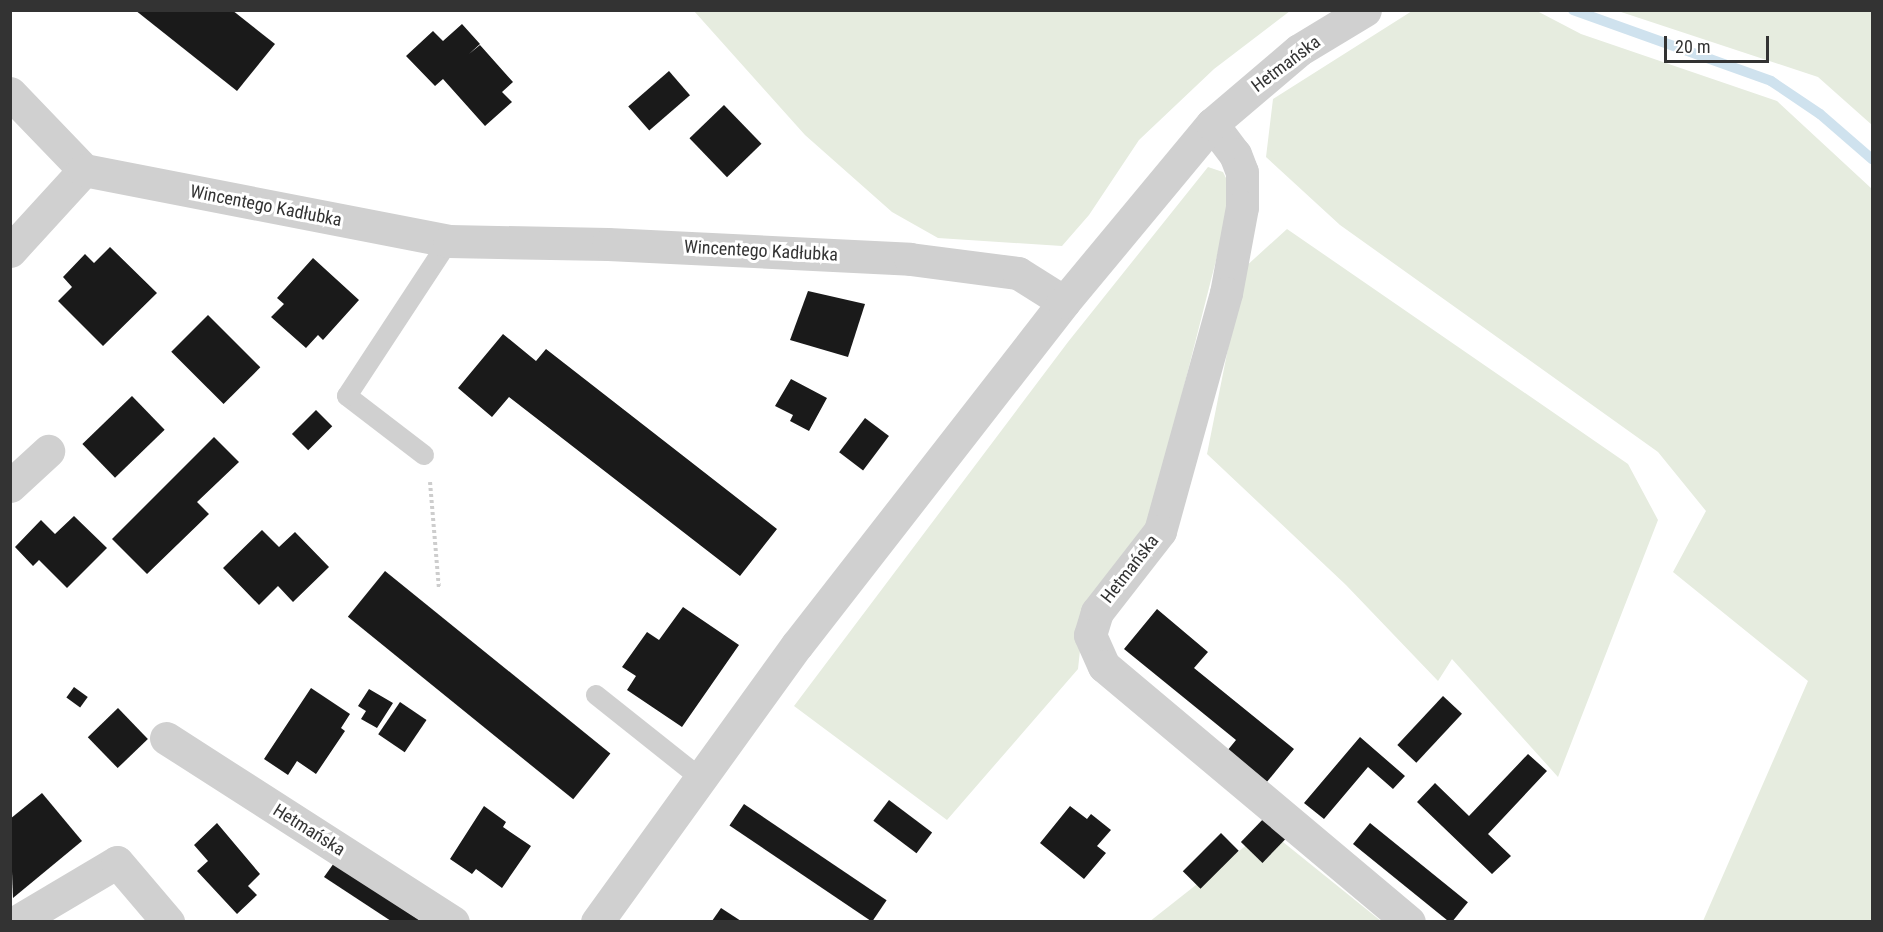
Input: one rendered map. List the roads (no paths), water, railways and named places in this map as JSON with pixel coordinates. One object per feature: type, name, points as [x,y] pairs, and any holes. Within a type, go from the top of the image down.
[{"type":"street","name":"Hetmańska","points":[[597,921],[699,777],[1064,303],[1212,124],[1299,50],[1365,10]]},
{"type":"street","points":[[10,93],[84,170],[10,250]]},
{"type":"street","name":"Hetmańska","points":[[1212,124],[1235,154],[1242,172],[1242,207],[1226,293],[1160,531],[1097,612],[1090,635],[1104,666],[1409,921]]},
{"type":"street","name":"Wincentego Kadłubka","points":[[84,170],[449,241],[608,244],[910,259],[1018,273],[1064,303]]},
{"type":"street","points":[[10,486],[48,451]]},
{"type":"street","name":"Hetmańska","points":[[166,738],[453,921]]},
{"type":"street","points":[[16,921],[117,862],[168,921]]},
{"type":"lane","points":[[424,455],[346,396],[449,241]]},
{"type":"lane","points":[[596,695],[699,777]]},
{"type":"waterway","points":[[1573,10],[1771,81],[1820,114],[1872,159]]}]
